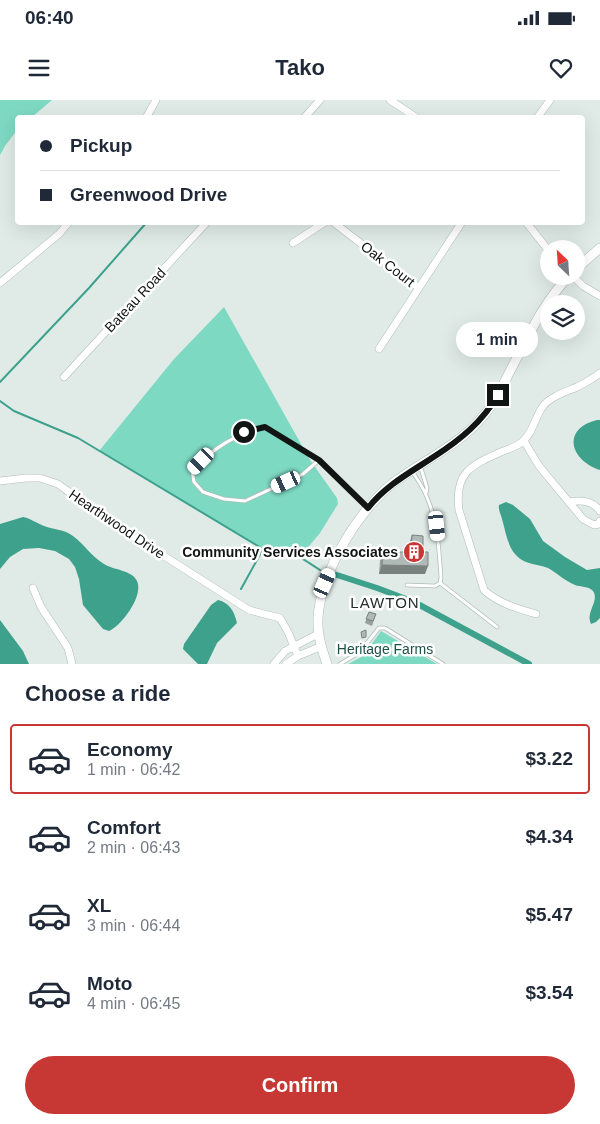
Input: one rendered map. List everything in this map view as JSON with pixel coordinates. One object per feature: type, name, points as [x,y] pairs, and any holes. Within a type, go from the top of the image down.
[{"type":"street","points":[[148,115],[156,100]]},
{"type":"street","points":[[307,115],[320,100]]},
{"type":"street","points":[[390,100],[412,115]]},
{"type":"street","points":[[539,115],[550,100]]},
{"type":"street","points":[[0,283],[59,234],[66,225]]},
{"type":"street","name":"Bateau Road","points":[[64,377],[204,225]]},
{"type":"street","points":[[293,243],[320,225]]},
{"type":"street","name":"Oak Court","points":[[337,225],[419,288]]},
{"type":"street","name":"Oak Court","points":[[379,349],[459,225]]},
{"type":"street","points":[[528,225],[540,240]]},
{"type":"street","points":[[585,261],[600,248]]},
{"type":"street","points":[[328,664],[318,634],[319,606],[325,583],[346,538],[368,508],[388,487],[459,439],[484,416],[498,395],[543,309],[555,292],[564,285]]},
{"type":"street","points":[[582,285],[600,296]]},
{"type":"street","points":[[536,614],[510,606],[484,590],[459,510],[457,499],[459,487],[463,477],[476,463],[517,446],[524,441],[543,406],[551,399],[600,374]]},
{"type":"street","points":[[524,441],[532,457],[583,519],[594,525],[599,524],[600,521]]},
{"type":"street","name":"Hearthwood Drive","points":[[0,481],[40,478],[58,484],[106,519],[249,610],[280,618],[298,656]]},
{"type":"street","points":[[569,502],[587,502],[597,507],[600,511]]},
{"type":"street","points":[[33,588],[41,607],[68,648],[72,664]]},
{"type":"street","points":[[274,664],[278,657],[294,646],[318,634]]},
{"type":"street","points":[[286,664],[298,656],[322,646]]},
{"type":"lane","points":[[319,460],[302,474],[246,501],[224,499],[203,492],[194,482],[192,470],[210,452],[244,432],[265,427],[319,460],[368,508]]},
{"type":"lane","points":[[406,585],[435,586],[440,582],[441,578],[437,526],[426,494],[421,488],[416,468]]},
{"type":"lane","points":[[416,468],[427,488],[426,494]]},
{"type":"lane","points":[[440,582],[497,627]]},
{"type":"lane","points":[[340,664],[360,652],[379,628],[385,628],[443,664]]},
{"type":"green space","points":[[0,100],[52,100],[34,115],[15,115],[15,133],[0,155]]},
{"type":"green space","points":[[224,307],[310,460],[337,498],[338,504],[301,559],[283,550],[263,549],[99,451],[174,359]]},
{"type":"green space","name":"Heritage Farms","points":[[381,631],[437,664],[348,664],[363,656]]},
{"type":"shaded area","points":[[600,420],[600,470],[582,459],[576,452],[574,445],[574,437],[578,430],[586,424]]},
{"type":"shaded area","points":[[506,502],[513,505],[530,519],[543,541],[565,557],[587,570],[600,568],[600,618],[596,622],[591,624],[590,620],[595,599],[591,589],[577,586],[548,568],[526,562],[515,554],[509,544],[499,509],[499,505]]},
{"type":"shaded area","points":[[23,517],[70,534],[100,561],[135,577],[138,587],[134,602],[125,617],[114,628],[109,631],[103,629],[83,605],[75,567],[69,559],[55,551],[39,548],[23,549],[10,557],[0,569],[0,524]]},
{"type":"shaded area","points":[[218,600],[226,603],[231,608],[237,623],[217,643],[207,664],[198,664],[183,649],[184,644],[211,605]]},
{"type":"shaded area","points":[[0,620],[23,651],[29,664],[0,664]]},
{"type":"building","points":[[412,535],[423,536],[423,552],[428,552],[428,566],[382,565],[383,552],[411,552]]},
{"type":"building","points":[[369,612],[376,614],[373,621],[366,619]]},
{"type":"building","points":[[366,630],[366,637],[362,638],[361,632]]},
{"type":"waterway","points":[[0,382],[89,288],[144,225]]},
{"type":"waterway","points":[[0,401],[14,411],[78,438],[263,549],[278,548],[286,550],[320,570]]},
{"type":"waterway","points":[[241,589],[263,549]]},
{"type":"waterway","points":[[337,575],[414,602],[529,664]]},
{"type":"place","name":"Community Services Associates","points":[[414,552]]},
{"type":"district","name":"LAWTON","points":[[385,603]]},
{"type":"route","points":[[244,432],[265,427],[294,444],[319,460],[368,508],[395,481],[447,448],[475,426],[498,395]]}]
